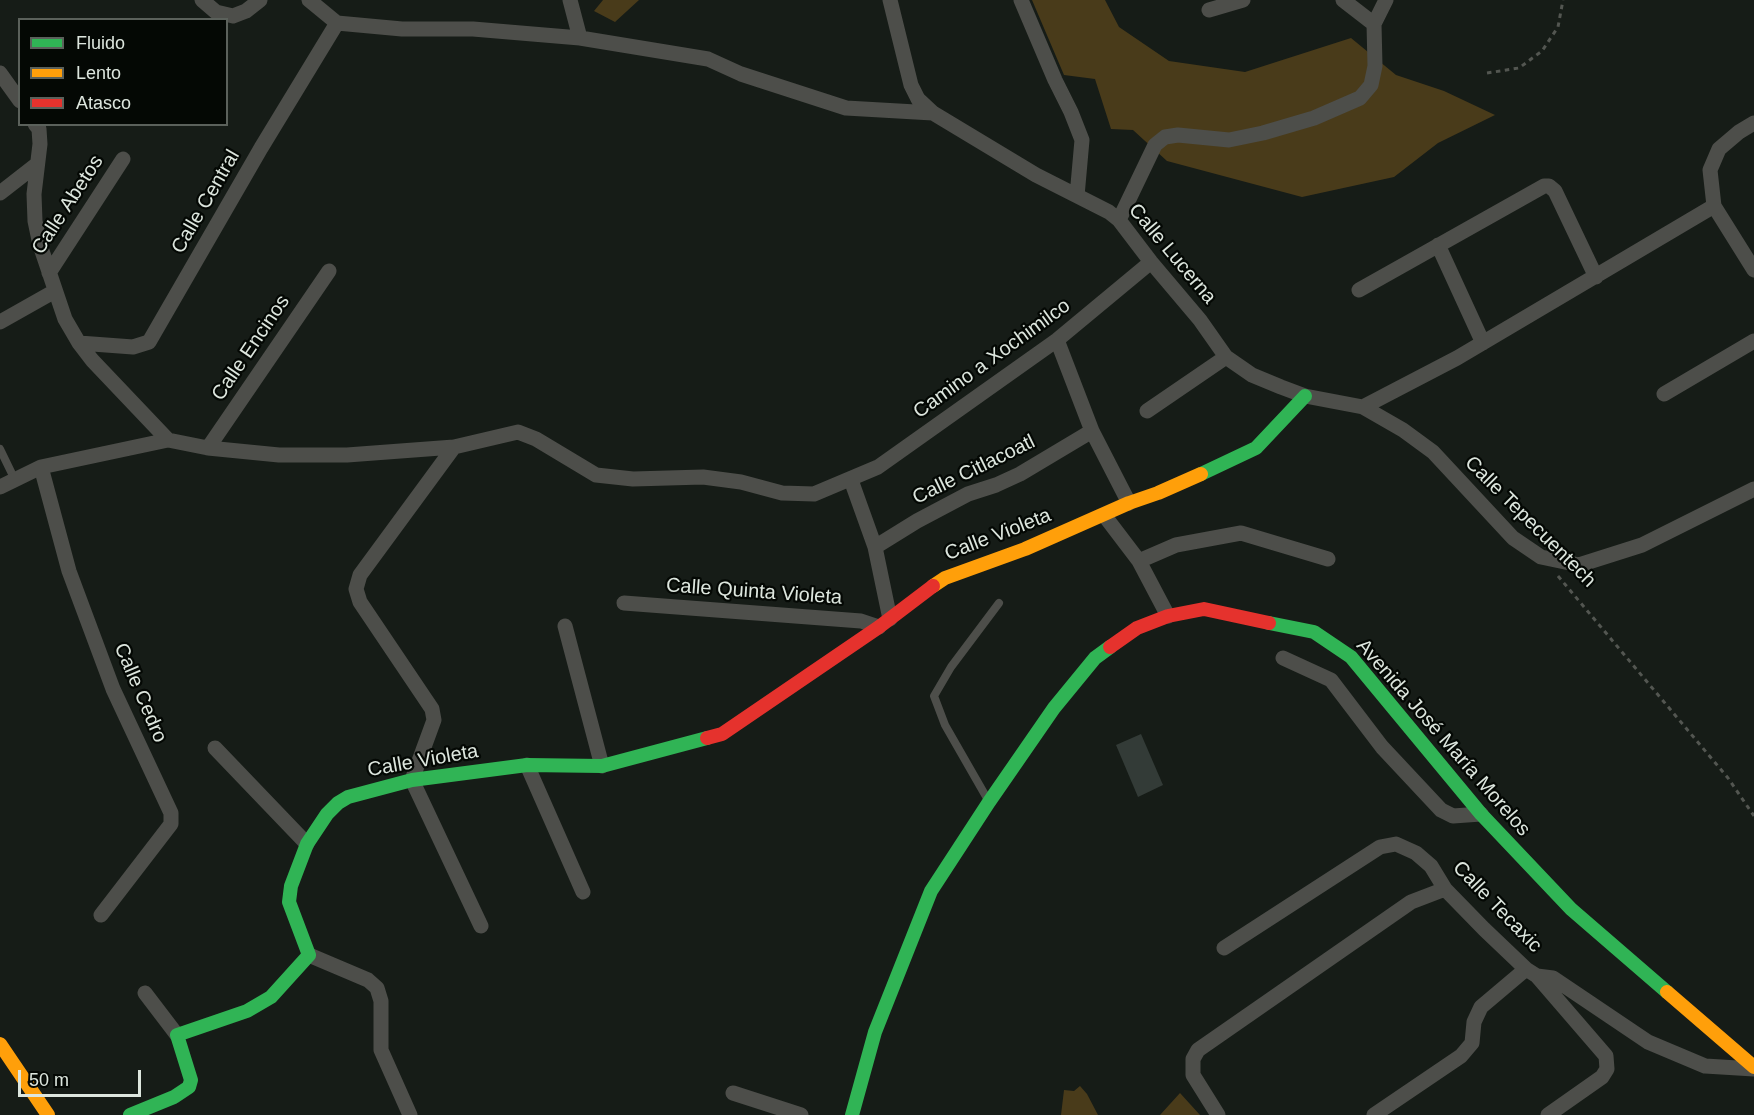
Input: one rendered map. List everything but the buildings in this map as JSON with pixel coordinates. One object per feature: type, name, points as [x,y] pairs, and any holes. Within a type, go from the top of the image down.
[{"type":"street","points":[[202,0],[216,12],[233,16],[246,11],[260,0]]},
{"type":"street","points":[[309,0],[337,23],[402,29],[473,29],[580,38],[708,59],[741,74],[846,108],[933,113]]},
{"type":"street","points":[[570,0],[580,38]]},
{"type":"street","points":[[890,0],[911,85],[918,99],[933,113]]},
{"type":"street","points":[[1021,0],[1082,140],[1077,196]]},
{"type":"street","points":[[1209,10],[1243,0]]},
{"type":"street","points":[[1343,0],[1374,24]]},
{"type":"street","points":[[1119,220],[1155,145],[1165,137],[1178,135],[1229,140],[1314,118],[1360,98],[1371,85],[1375,66],[1374,24],[1386,0]]},
{"type":"street","name":"Calle Central","points":[[79,343],[133,347],[149,342],[261,148],[337,23]]},
{"type":"street","points":[[0,73],[18,98]]},
{"type":"street","name":"Calle Lucerna","points":[[933,113],[1026,169],[1109,212],[1119,220],[1200,320],[1226,357],[1252,375],[1305,396]]},
{"type":"street","points":[[1754,123],[1719,149],[1710,170],[1714,206],[1754,270]]},
{"type":"street","points":[[37,126],[39,129],[40,144],[34,194],[35,221],[40,246],[65,319],[92,360],[168,440]]},
{"type":"street","name":"Calle Abetos","points":[[49,273],[123,159]]},
{"type":"street","points":[[0,193],[36,165]]},
{"type":"street","points":[[1359,290],[1544,186],[1549,186],[1555,191],[1596,277]]},
{"type":"street","points":[[1363,407],[1483,343],[1714,206]]},
{"type":"street","points":[[1438,245],[1483,343]]},
{"type":"street","name":"Camino a Xochimilco","points":[[168,440],[208,448],[279,455],[347,455],[454,447],[518,432],[536,439],[596,475],[633,479],[703,477],[741,482],[782,493],[814,494],[851,480],[878,466],[1057,340],[1151,262]]},
{"type":"street","name":"Calle Encinos","points":[[208,448],[329,271]]},
{"type":"street","points":[[0,322],[55,291]]},
{"type":"street","points":[[1057,340],[1092,431],[1129,503]]},
{"type":"street","points":[[1664,394],[1754,341]]},
{"type":"street","points":[[1147,411],[1226,357]]},
{"type":"street","name":"Calle Tepecuentech","points":[[1305,396],[1363,407],[1403,430],[1433,452],[1513,538],[1541,557]]},
{"type":"street","name":"Calle Violeta","points":[[309,955],[289,902],[291,886],[307,844],[327,814],[348,797],[412,780],[527,765],[602,766],[722,734],[885,623],[945,579],[1025,549],[1244,455],[1256,448],[1305,396]]},
{"type":"street","name":"Calle Citlacoatl","points":[[875,547],[968,494],[1020,474],[1092,431]]},
{"type":"street","points":[[0,487],[41,467],[168,440]]},
{"type":"street","points":[[454,447],[360,575],[356,589],[360,602],[432,709],[434,720],[412,780],[481,926]]},
{"type":"street","name":"Calle Cedro","points":[[41,467],[69,571],[113,689],[171,813],[171,824],[101,915]]},
{"type":"street","points":[[851,480],[875,547],[885,623]]},
{"type":"street","points":[[1541,557],[1579,565],[1642,545],[1754,489]]},
{"type":"street","points":[[1104,515],[1139,561],[1168,616]]},
{"type":"street","points":[[1139,561],[1176,545],[1241,533],[1328,559]]},
{"type":"street","name":"Calle Quinta Violeta","points":[[624,603],[885,623]]},
{"type":"street","name":"Avenida José María Morelos","points":[[852,1115],[875,1032],[932,891],[988,802],[1054,708],[1095,658],[1137,628],[1168,616],[1204,609],[1314,633],[1351,657],[1480,814],[1571,909],[1754,1068]]},
{"type":"street","points":[[565,626],[602,766]]},
{"type":"street","points":[[1283,658],[1331,680],[1382,747],[1441,810],[1453,816],[1480,814]]},
{"type":"street","points":[[215,748],[307,844]]},
{"type":"street","points":[[527,765],[583,892]]},
{"type":"street","name":"Calle Tecaxic","points":[[1224,948],[1380,847],[1396,844],[1416,853],[1431,867],[1445,889],[1532,973],[1553,978],[1570,987],[1648,1042],[1705,1066],[1754,1068]]},
{"type":"street","points":[[1218,1115],[1193,1075],[1193,1059],[1198,1050],[1411,902],[1445,889]]},
{"type":"street","points":[[177,1035],[248,1011],[271,997],[309,955],[368,980],[377,988],[381,1001],[381,1050],[410,1115]]},
{"type":"street","points":[[1374,1115],[1461,1056],[1472,1043],[1474,1022],[1482,1007],[1532,973],[1606,1056],[1607,1069],[1602,1077],[1548,1115]]},
{"type":"street","points":[[130,1115],[174,1096],[189,1087],[191,1080],[177,1035],[145,993]]},
{"type":"street","points":[[0,1044],[48,1115]]},
{"type":"street","points":[[733,1093],[801,1115]]},
{"type":"lane","points":[[0,449],[15,480]]},
{"type":"lane","points":[[988,802],[945,725],[934,696],[951,667],[999,603]]},
{"type":"path","points":[[1487,73],[1519,68],[1542,51],[1558,27],[1563,0]]},
{"type":"path","name":"Calle Tepecuentech","points":[[1541,557],[1728,778],[1754,816]]},
{"type":"shaded area","points":[[603,0],[639,0],[615,22],[594,11]]},
{"type":"shaded area","points":[[1032,0],[1105,0],[1119,27],[1169,61],[1245,72],[1351,38],[1396,75],[1444,91],[1495,115],[1438,143],[1394,177],[1302,197],[1167,161],[1133,130],[1111,129],[1095,79],[1064,75]]},
{"type":"shaded area","points":[[1080,1086],[1098,1115],[1061,1115],[1064,1090],[1074,1091]]},
{"type":"shaded area","points":[[1180,1093],[1200,1115],[1160,1115]]},
{"type":"traffic: fast","points":[[1201,474],[1256,448],[1305,396]]},
{"type":"traffic: fast","points":[[1269,623],[1314,632],[1351,657],[1481,814],[1571,909],[1667,992]]},
{"type":"traffic: fast","points":[[852,1115],[875,1032],[931,891],[1054,708],[1095,658],[1110,647]]},
{"type":"traffic: fast","points":[[130,1115],[174,1097],[189,1087],[191,1080],[177,1035],[247,1011],[271,997],[309,955],[289,902],[291,886],[307,844],[327,814],[338,803],[348,797],[412,780],[527,765],[602,766],[707,738]]},
{"type":"traffic: slow","points":[[933,586],[945,578],[1025,549],[1201,474]]},
{"type":"traffic: slow","points":[[1667,992],[1754,1067]]},
{"type":"traffic: slow","points":[[0,1044],[48,1115]]},
{"type":"traffic: jam","points":[[707,738],[722,734],[879,627],[933,586]]},
{"type":"traffic: jam","points":[[1110,647],[1137,628],[1168,616],[1204,609],[1269,623]]}]
